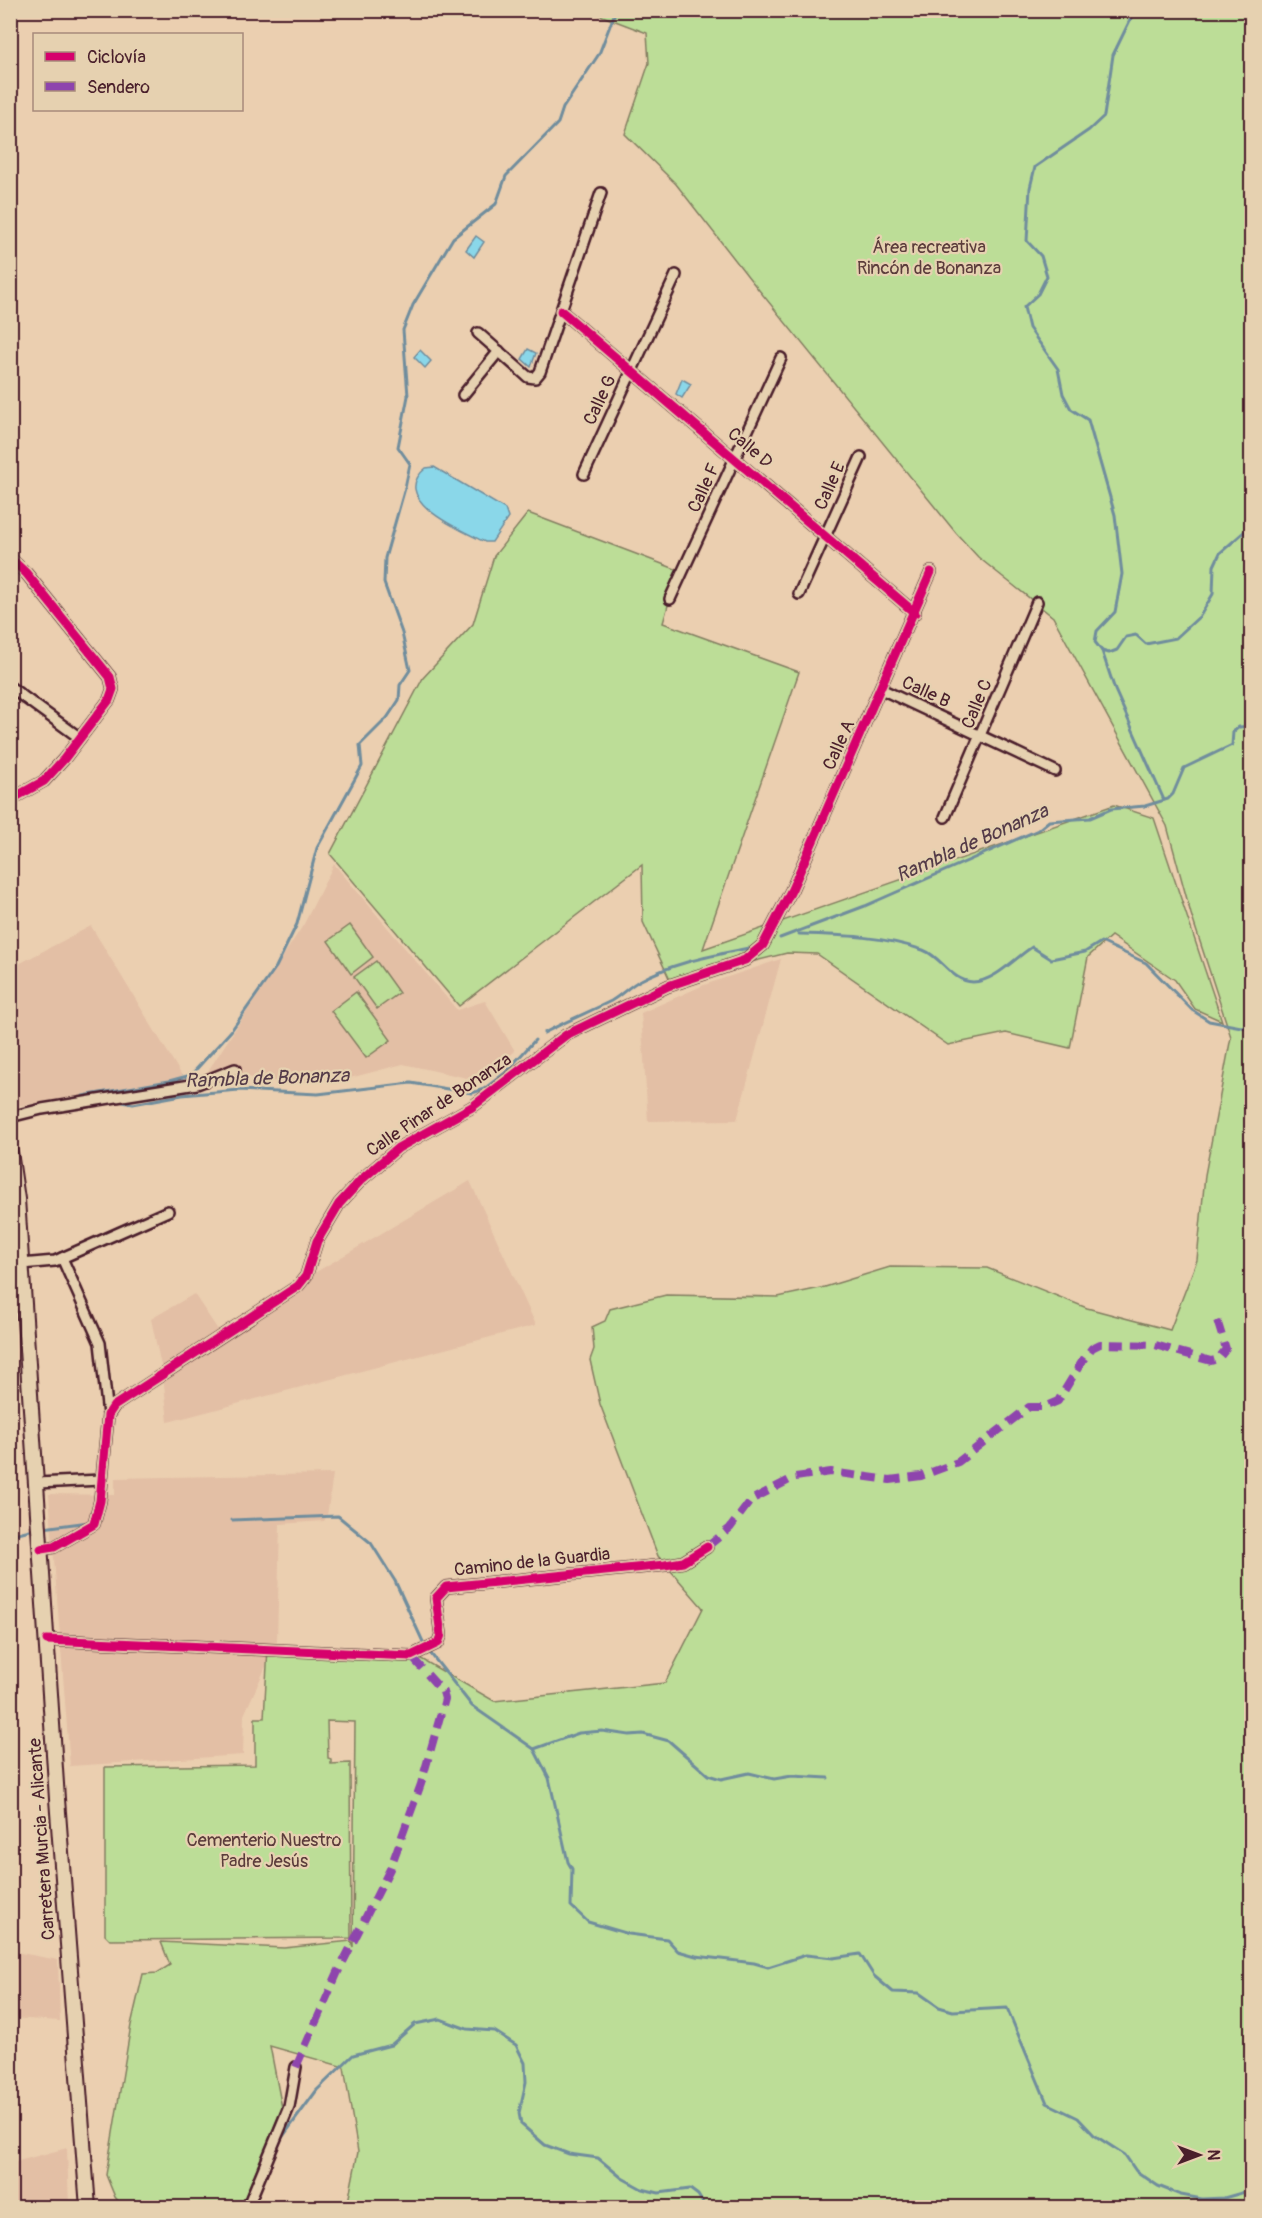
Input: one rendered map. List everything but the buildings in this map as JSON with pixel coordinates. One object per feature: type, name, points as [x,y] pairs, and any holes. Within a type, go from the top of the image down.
[{"type":"highway","name":"Carretera Murcia - Alicante","points":[[10,1152],[21,1264],[37,1483],[86,2206]]},
{"type":"street","points":[[478,333],[528,377],[535,378],[540,372],[601,193]]},
{"type":"street","name":"Calle G","points":[[584,474],[676,275]]},
{"type":"street","name":"Calle D","points":[[561,311],[632,369],[915,612]]},
{"type":"street","points":[[464,395],[499,351]]},
{"type":"street","name":"Calle F","points":[[670,599],[781,358]]},
{"type":"street","name":"Calle E","points":[[800,594],[861,457]]},
{"type":"street","points":[[10,558],[26,573],[110,677],[113,689],[109,700],[44,781],[10,800]]},
{"type":"street","name":"Calle A","points":[[772,929],[881,690],[931,572]]},
{"type":"street","name":"Calle C","points":[[945,817],[1037,602]]},
{"type":"street","points":[[10,687],[80,738]]},
{"type":"street","name":"Calle B","points":[[881,690],[1055,771]]},
{"type":"street","name":"Calle Pinar de Bonanza","points":[[108,1415],[122,1399],[298,1286],[306,1276],[317,1241],[339,1204],[361,1180],[398,1148],[480,1101],[566,1035],[668,986],[745,960],[763,945],[772,929]]},
{"type":"street","points":[[10,1117],[42,1109],[197,1084],[235,1069]]},
{"type":"street","points":[[21,1264],[62,1258],[168,1211]]},
{"type":"street","points":[[41,1544],[54,1547],[94,1524],[99,1514],[108,1415],[100,1343],[62,1258]]},
{"type":"street","points":[[37,1483],[101,1480]]},
{"type":"street","name":"Camino de la Guardia","points":[[47,1640],[411,1656],[438,1643],[441,1635],[436,1598],[446,1587],[665,1565],[683,1562],[707,1547]]},
{"type":"street","points":[[247,2208],[289,2107],[296,2067]]},
{"type":"shaded area","points":[[334,864],[457,1010],[485,1001],[515,1051],[487,1077],[472,1079],[403,1064],[350,1078],[286,1083],[208,1071],[304,924]]},
{"type":"shaded area","points":[[91,926],[184,1079],[11,1107],[11,968]]},
{"type":"shaded area","points":[[781,959],[737,1120],[648,1121],[641,1013],[704,985]]},
{"type":"shaded area","points":[[470,1181],[536,1325],[168,1422],[163,1375],[151,1319],[194,1294],[218,1330]]},
{"type":"shaded area","points":[[333,1474],[327,1516],[324,1521],[280,1524],[277,1642],[244,1715],[243,1755],[70,1766],[49,1494],[115,1495],[115,1478]]},
{"type":"shaded area","points":[[10,1951],[58,1960],[60,2021],[11,2018]]},
{"type":"shaded area","points":[[67,2148],[69,2207],[11,2207],[11,2163]]},
{"type":"green space","points":[[593,11],[1251,11],[1251,2207],[347,2207],[358,2152],[344,2067],[270,2046],[282,2108],[241,2207],[123,2207],[115,2197],[106,2175],[131,2025],[143,1974],[157,1973],[170,1965],[161,1942],[284,1948],[351,1941],[353,1947],[355,1722],[327,1721],[328,1758],[331,1759],[331,1764],[350,1763],[351,1938],[110,1940],[105,1935],[105,1767],[255,1765],[255,1718],[264,1718],[268,1648],[418,1657],[494,1701],[665,1683],[703,1608],[658,1556],[600,1404],[590,1360],[594,1349],[592,1327],[605,1321],[610,1309],[666,1295],[778,1297],[825,1287],[890,1267],[987,1268],[1087,1308],[1170,1330],[1197,1260],[1205,1175],[1231,1037],[1191,914],[1167,826],[1053,617],[978,557],[956,533],[676,184],[625,134],[649,63],[647,33]]},
{"type":"green space","points":[[528,513],[678,570],[663,623],[799,672],[703,949],[1114,805],[1154,818],[1222,1021],[1195,1009],[1175,980],[1111,936],[1088,957],[1070,1048],[1006,1033],[948,1045],[817,954],[787,953],[671,982],[643,922],[642,865],[459,1006],[330,854],[423,678],[473,624],[494,556]]},
{"type":"green space","points":[[350,925],[373,957],[351,974],[328,941]]},
{"type":"green space","points":[[376,961],[399,993],[377,1009],[354,977]]},
{"type":"green space","points":[[356,992],[391,1040],[366,1058],[331,1011]]},
{"type":"water","points":[[476,236],[484,242],[474,257],[466,250]]},
{"type":"water","points":[[528,349],[536,353],[531,367],[522,359]]},
{"type":"water","points":[[420,350],[431,361],[425,368],[414,357]]},
{"type":"water","points":[[682,379],[691,384],[682,398],[676,394]]},
{"type":"water","points":[[434,467],[505,509],[508,518],[492,542],[485,542],[447,523],[422,503],[416,492],[416,480],[426,468]]},
{"type":"waterway","points":[[83,1096],[191,1075],[231,1031],[276,967],[297,924],[317,848],[362,766],[360,745],[387,718],[399,700],[400,685],[410,670],[402,633],[384,583],[385,558],[410,464],[398,447],[408,396],[403,330],[413,305],[453,238],[496,204],[506,176],[558,123],[563,108],[599,54],[616,10]]},
{"type":"waterway","points":[[1135,10],[1113,55],[1104,116],[1089,130],[1035,167],[1030,188],[1027,241],[1041,256],[1047,276],[1038,294],[1024,307],[1029,328],[1058,369],[1063,394],[1071,409],[1088,420],[1115,515],[1122,574],[1115,612],[1097,631],[1095,642],[1102,651],[1115,690],[1164,800]]},
{"type":"waterway","points":[[1102,651],[1109,653],[1117,650],[1126,637],[1136,635],[1146,644],[1176,638],[1200,616],[1213,594],[1214,566],[1220,553],[1252,525]]},
{"type":"waterway","name":"Rambla de Bonanza","points":[[780,938],[865,906],[1038,830],[1049,821],[1090,818],[1111,809],[1145,806],[1168,799],[1173,794],[1184,768],[1232,745],[1233,732],[1239,727],[1252,726]]},
{"type":"waterway","points":[[799,934],[862,937],[908,945],[930,953],[959,978],[973,982],[996,974],[1032,947],[1051,959],[1085,952],[1101,942],[1146,963],[1192,1010],[1209,1021],[1252,1029]]},
{"type":"waterway","name":"Rambla de Bonanza","points":[[544,1033],[611,1001],[637,982],[654,974],[694,960],[748,948]]},
{"type":"waterway","name":"Rambla de Bonanza","points":[[123,1102],[133,1104],[182,1095],[239,1090],[318,1094],[411,1083],[472,1093],[484,1089],[505,1073],[535,1040]]},
{"type":"waterway","points":[[232,1520],[338,1516],[371,1543],[395,1581],[424,1644]]},
{"type":"waterway","points":[[43,1528],[89,1522]]},
{"type":"waterway","points":[[10,1535],[34,1529]]},
{"type":"waterway","points":[[431,1654],[472,1706],[534,1749],[549,1778],[568,1862],[572,1869],[571,1906],[588,1922],[629,1934],[667,1939],[678,1951],[696,1956],[754,1963],[768,1967],[806,1955],[833,1958],[860,1954],[874,1976],[893,1992],[919,1993],[939,2007],[953,2011],[1007,2008],[1047,2103],[1078,2118],[1094,2135],[1125,2155],[1136,2171],[1158,2186],[1181,2195],[1202,2199],[1224,2198],[1252,2190]]},
{"type":"waterway","points":[[534,1749],[579,1733],[602,1731],[629,1735],[643,1734],[669,1741],[708,1775],[721,1779],[749,1773],[774,1779],[792,1776],[828,1778]]},
{"type":"waterway","points":[[278,2143],[317,2090],[353,2055],[391,2045],[415,2024],[440,2019],[467,2029],[494,2031],[516,2045],[525,2063],[526,2082],[519,2113],[521,2124],[545,2145],[569,2154],[598,2158],[622,2178],[642,2189],[659,2193],[690,2189],[698,2195],[706,2208]]},
{"type":"marked path","points":[[707,1547],[730,1528],[751,1500],[795,1477],[831,1472],[890,1480],[921,1476],[958,1462],[1029,1407],[1044,1407],[1058,1401],[1083,1360],[1092,1348],[1100,1344],[1155,1345],[1211,1361],[1218,1359],[1226,1349],[1217,1320]]},
{"type":"marked path","points":[[296,2067],[337,1974],[390,1869],[421,1784],[445,1699],[443,1692],[411,1656]]},
{"type":"cycle path","points":[[561,311],[915,613]]},
{"type":"cycle path","points":[[10,558],[26,573],[110,677],[113,689],[109,700],[64,759],[44,781],[10,800]]},
{"type":"cycle path","points":[[41,1549],[54,1547],[94,1524],[100,1501],[108,1415],[114,1406],[298,1286],[306,1276],[317,1241],[339,1204],[361,1180],[398,1148],[472,1107],[566,1035],[668,986],[745,960],[763,945],[792,889],[931,572]]},
{"type":"cycle path","points":[[47,1640],[411,1656],[438,1643],[441,1635],[436,1598],[446,1587],[665,1565],[683,1562],[707,1547]]},
{"type":"park label","name":"Área recreativa Rincón de Bonanza","points":[[929,257]]},
{"type":"park label","name":"Cementerio Nuestro Padre Jesús","points":[[264,1850]]}]
